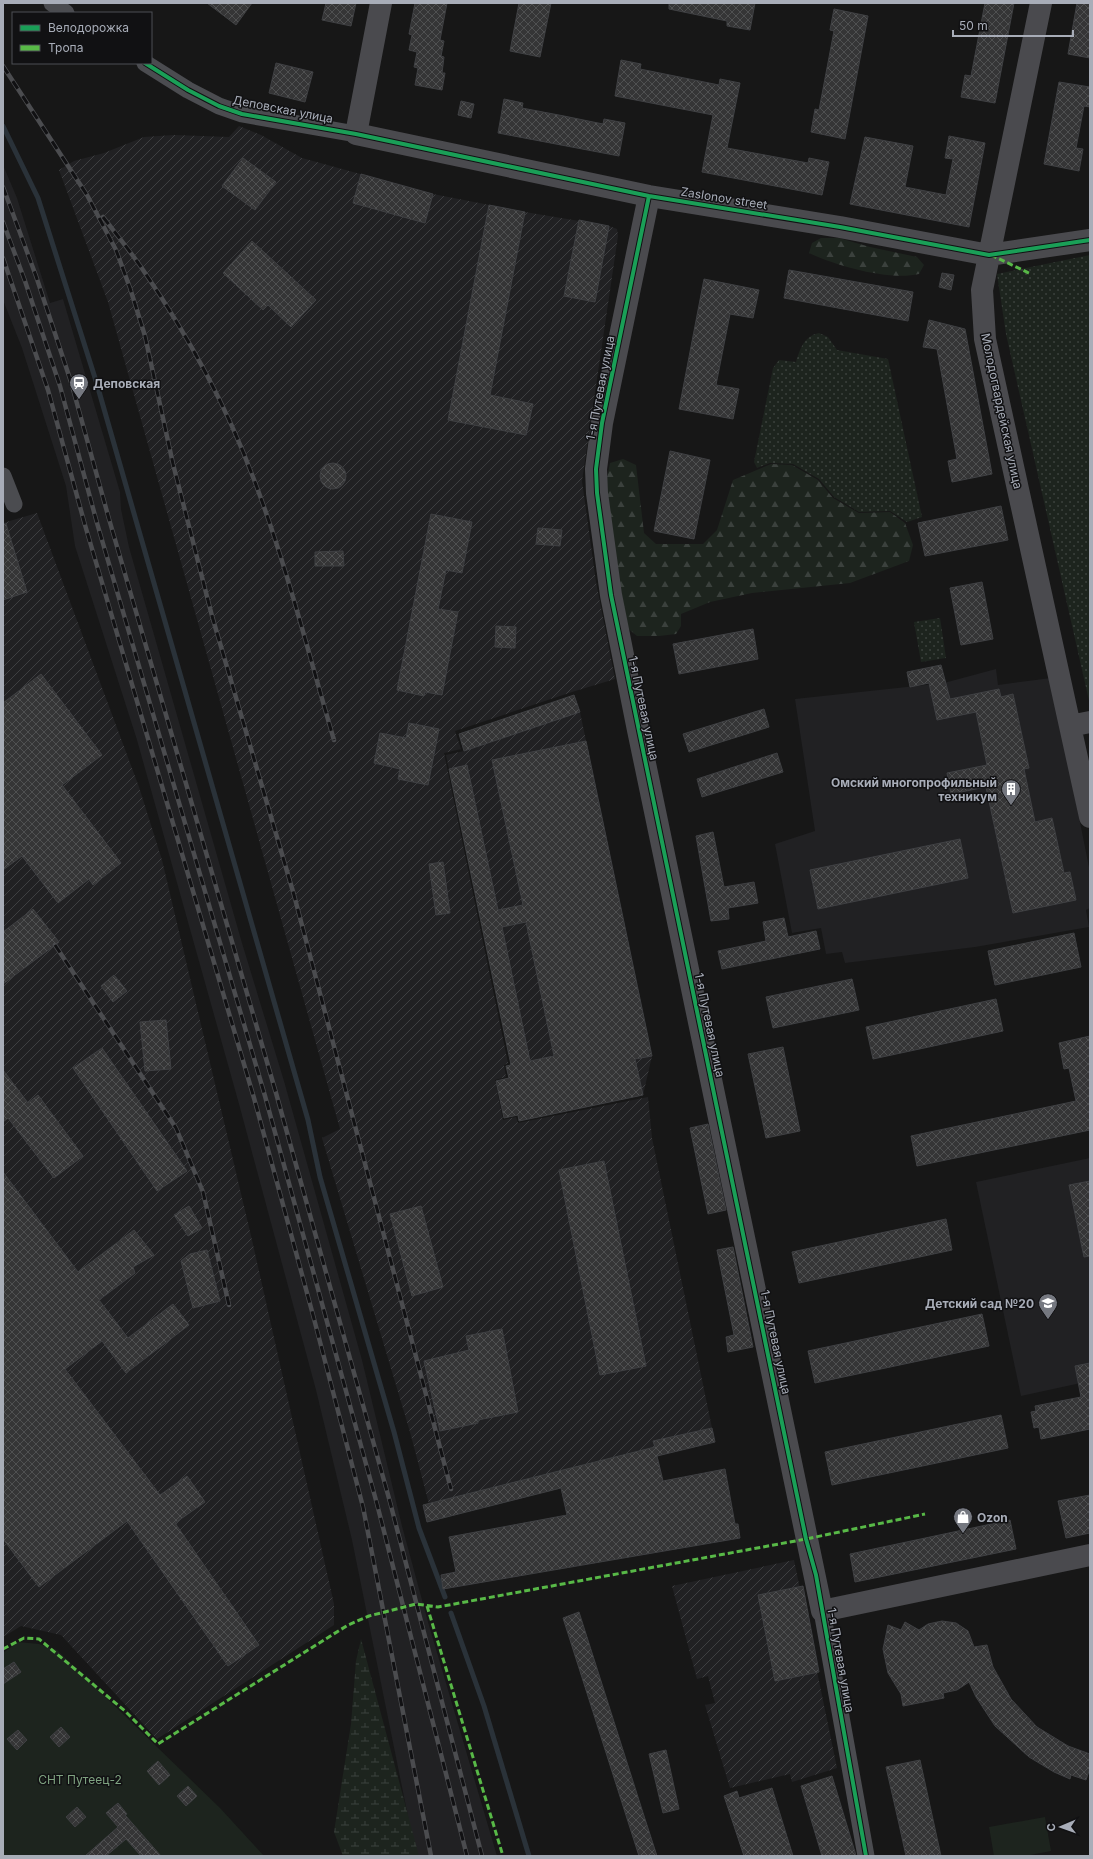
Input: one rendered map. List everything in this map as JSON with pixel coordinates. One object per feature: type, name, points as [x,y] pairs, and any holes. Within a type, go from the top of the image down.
[{"type":"street","points":[[52,3],[65,12]]},
{"type":"street","points":[[356,134],[381,3]]},
{"type":"street","name":"Молодогвардейская улица","points":[[1041,3],[982,290],[985,339],[1080,724],[1090,817]]},
{"type":"street","name":"Деповская улица","points":[[147,64],[188,90],[219,106],[242,114],[356,134]]},
{"type":"street","name":"Zaslonov street","points":[[356,134],[649,196],[840,227],[989,254],[1090,240]]},
{"type":"street","name":"1-я Путевая улица","points":[[649,196],[601,429],[596,469],[598,499],[611,596],[822,1611],[866,1856]]},
{"type":"street","points":[[3,476],[14,504]]},
{"type":"street","points":[[822,1611],[1090,1555]]},
{"type":"shaded area","points":[[239,126],[261,135],[302,158],[433,194],[525,212],[609,226],[617,229],[618,236],[582,481],[596,582],[615,679],[455,731],[461,749],[444,753],[508,1063],[504,1065],[506,1077],[495,1080],[503,1120],[516,1117],[518,1123],[648,1097],[652,1138],[712,1428],[654,1441],[655,1447],[429,1504],[410,1432],[322,1138],[340,1129],[108,302],[59,170],[74,161],[104,153],[144,137],[174,135],[229,137]]},
{"type":"shaded area","points":[[3,165],[17,198],[50,303],[63,299],[120,492],[121,509],[129,547],[242,943],[284,1081],[362,1360],[402,1526],[428,1622],[497,1856],[416,1856],[352,1540],[316,1390],[239,1104],[137,740],[75,546],[66,486],[22,348],[3,300]]},
{"type":"shaded area","points":[[37,513],[139,787],[162,860],[252,1240],[334,1604],[334,1625],[157,1739],[61,1635],[21,1626],[3,1637],[3,523]]},
{"type":"shaded area","points":[[996,669],[998,685],[1051,678],[1090,872],[1090,908],[1086,910],[1089,927],[975,947],[845,963],[842,952],[826,954],[821,928],[792,933],[775,844],[815,831],[795,699],[944,683]]},
{"type":"shaded area","points":[[574,695],[580,712],[652,1056],[643,1095],[519,1121],[518,1115],[504,1118],[496,1081],[509,1078],[506,1066],[511,1064],[446,755],[464,751],[459,734]]},
{"type":"shaded area","name":"Детский сад №20","points":[[1090,1158],[1090,1381],[1021,1396],[976,1182]]},
{"type":"shaded area","points":[[794,1560],[837,1768],[792,1782],[790,1774],[730,1788],[705,1705],[715,1703],[708,1676],[697,1679],[672,1586]]},
{"type":"green space","points":[[821,238],[839,238],[870,247],[917,257],[924,265],[919,274],[907,276],[893,276],[863,271],[834,263],[809,253],[812,243]]},
{"type":"green space","points":[[1090,255],[1090,705],[1006,334],[997,274]]},
{"type":"green space","points":[[819,333],[828,337],[837,350],[888,359],[922,517],[907,522],[890,511],[859,512],[834,497],[819,479],[793,464],[770,463],[757,468],[754,462],[773,368],[779,360],[796,362],[801,348],[806,340]]},
{"type":"green space","points":[[623,459],[636,465],[644,533],[656,544],[703,544],[717,530],[733,480],[771,464],[792,465],[818,480],[833,498],[859,513],[890,512],[905,523],[913,545],[909,561],[850,583],[752,593],[710,602],[681,614],[681,626],[676,634],[637,636],[625,626],[604,492],[610,463]]},
{"type":"green space","points":[[940,618],[946,658],[921,662],[914,622]]},
{"type":"green space","points":[[361,1639],[419,1856],[343,1856],[334,1832],[351,1724],[356,1661]]},
{"type":"green space","name":"СНТ Путеец-2","points":[[18,1642],[39,1644],[57,1650],[220,1808],[264,1856],[3,1856],[3,1653]]},
{"type":"green space","points":[[1045,1817],[1051,1851],[1025,1856],[994,1856],[989,1827]]},
{"type":"building","points":[[207,3],[252,3],[236,25]]},
{"type":"building","points":[[326,3],[356,3],[351,26],[322,20]]},
{"type":"building","points":[[415,3],[447,3],[440,40],[444,41],[441,56],[444,57],[442,73],[445,73],[442,90],[415,85],[418,68],[414,67],[417,52],[409,50],[412,35],[409,34]]},
{"type":"building","points":[[519,3],[551,3],[540,57],[510,51]]},
{"type":"building","points":[[669,3],[755,3],[750,30],[727,26],[727,21],[669,9]]},
{"type":"building","points":[[985,3],[1014,3],[995,103],[961,97],[965,75],[971,76]]},
{"type":"building","points":[[1077,3],[1090,3],[1090,58],[1068,54]]},
{"type":"building","points":[[834,9],[868,16],[845,139],[811,132],[815,109],[819,110],[834,31],[830,30]]},
{"type":"building","points":[[621,60],[641,64],[640,69],[719,85],[720,79],[740,83],[727,148],[808,163],[809,158],[829,162],[822,195],[702,172],[713,115],[615,96]]},
{"type":"building","points":[[276,63],[313,72],[305,102],[269,93]]},
{"type":"building","points":[[1059,82],[1090,87],[1090,107],[1084,106],[1076,148],[1083,149],[1079,171],[1044,164]]},
{"type":"building","points":[[504,99],[523,103],[522,108],[603,124],[604,119],[625,123],[619,156],[498,133]]},
{"type":"building","points":[[461,101],[474,104],[471,118],[458,115]]},
{"type":"building","points":[[949,136],[985,143],[969,227],[850,204],[865,137],[913,146],[905,187],[946,195],[953,159],[945,158]]},
{"type":"building","points":[[243,158],[276,182],[255,210],[222,186]]},
{"type":"building","points":[[361,174],[433,194],[425,223],[353,203]]},
{"type":"building","points":[[489,205],[525,212],[490,395],[533,404],[526,435],[448,420]]},
{"type":"building","points":[[579,220],[609,226],[595,302],[564,296]]},
{"type":"building","points":[[252,241],[316,300],[291,327],[268,305],[263,310],[223,273]]},
{"type":"building","points":[[789,270],[913,292],[908,321],[784,298]]},
{"type":"building","points":[[942,273],[954,275],[951,290],[939,287]]},
{"type":"building","points":[[704,279],[759,290],[753,318],[730,314],[716,385],[739,389],[733,419],[679,409]]},
{"type":"building","points":[[929,320],[965,329],[992,474],[952,482],[948,461],[957,459],[937,349],[923,347]]},
{"type":"building","points":[[670,451],[710,460],[694,539],[654,531]]},
{"type":"building","points":[[333,463],[342,467],[346,476],[342,485],[333,489],[324,485],[320,476],[324,467]]},
{"type":"building","points":[[1001,506],[1008,540],[925,556],[918,523]]},
{"type":"building","points":[[431,514],[472,522],[462,573],[446,570],[438,609],[458,612],[442,695],[425,692],[424,696],[397,690]]},
{"type":"building","points":[[3,524],[6,524],[27,592],[3,600]]},
{"type":"building","points":[[538,528],[562,530],[560,546],[536,544]]},
{"type":"building","points":[[343,551],[344,566],[315,566],[315,552]]},
{"type":"building","points":[[982,582],[993,639],[961,645],[950,588]]},
{"type":"building","points":[[496,626],[516,627],[515,648],[495,647]]},
{"type":"building","points":[[753,629],[758,659],[679,674],[673,644]]},
{"type":"building","name":"Омский многопрофильный техникум","points":[[941,665],[950,699],[999,689],[1001,697],[1013,694],[1029,768],[1024,769],[1035,822],[1052,818],[1064,873],[1070,872],[1076,900],[1013,913],[986,787],[951,794],[947,773],[987,765],[976,712],[937,720],[929,683],[910,687],[907,672]]},
{"type":"building","points":[[41,674],[102,755],[62,785],[121,863],[93,885],[89,879],[58,903],[22,856],[3,870],[3,703]]},
{"type":"building","points":[[574,695],[580,712],[464,751],[459,734]]},
{"type":"building","points":[[764,709],[769,727],[689,752],[683,734]]},
{"type":"building","points":[[409,723],[439,729],[428,785],[398,779],[400,769],[374,763],[380,733],[406,738]]},
{"type":"building","points":[[586,741],[652,1056],[635,1059],[643,1095],[519,1121],[518,1115],[504,1118],[496,1081],[509,1078],[506,1066],[511,1065],[449,769],[467,765],[498,910],[523,905],[492,760]],"holes":[[[526,922],[554,1056],[530,1061],[502,927]]]},
{"type":"building","points":[[777,753],[783,772],[702,797],[697,779]]},
{"type":"building","points":[[713,832],[724,887],[754,882],[758,903],[728,908],[729,919],[711,921],[696,836]]},
{"type":"building","points":[[960,839],[968,878],[818,909],[810,870]]},
{"type":"building","points":[[443,862],[450,913],[436,915],[429,864]]},
{"type":"building","points":[[33,909],[59,942],[3,984],[3,932]]},
{"type":"building","points":[[784,918],[788,937],[816,931],[820,949],[722,969],[718,951],[766,941],[763,922]]},
{"type":"building","points":[[1074,933],[1081,967],[995,985],[988,951]]},
{"type":"building","points":[[114,975],[127,991],[113,1002],[101,986]]},
{"type":"building","points":[[852,979],[859,1010],[773,1028],[766,997]]},
{"type":"building","points":[[996,999],[1003,1031],[873,1059],[866,1027]]},
{"type":"building","points":[[166,1020],[171,1069],[145,1071],[140,1022]]},
{"type":"building","points":[[1090,1036],[1090,1130],[917,1166],[911,1136],[1076,1101],[1069,1068],[1064,1069],[1059,1043]]},
{"type":"building","points":[[783,1047],[800,1131],[766,1138],[748,1054]]},
{"type":"building","points":[[102,1048],[187,1171],[157,1191],[73,1068]]},
{"type":"building","points":[[3,1070],[28,1103],[38,1095],[83,1156],[54,1178],[8,1118],[3,1122]]},
{"type":"building","points":[[708,1124],[726,1210],[708,1214],[690,1128]]},
{"type":"building","points":[[604,1161],[646,1366],[600,1375],[559,1170]]},
{"type":"building","points":[[3,1172],[78,1272],[134,1230],[154,1255],[133,1267],[135,1273],[99,1300],[128,1338],[173,1304],[189,1325],[126,1373],[102,1341],[65,1369],[160,1495],[187,1476],[205,1502],[175,1523],[259,1645],[228,1666],[127,1521],[39,1587],[3,1539]]},
{"type":"building","points":[[1090,1181],[1090,1256],[1084,1257],[1069,1185]]},
{"type":"building","points":[[189,1206],[202,1228],[188,1236],[174,1215]]},
{"type":"building","points":[[421,1206],[443,1287],[412,1296],[390,1214]]},
{"type":"building","points":[[946,1219],[952,1250],[799,1283],[792,1252]]},
{"type":"building","points":[[733,1247],[753,1347],[728,1352],[726,1337],[734,1335],[717,1250]]},
{"type":"building","points":[[207,1250],[220,1301],[193,1308],[181,1261],[190,1254]]},
{"type":"building","points":[[982,1314],[989,1346],[815,1383],[808,1351]]},
{"type":"building","points":[[502,1329],[518,1412],[478,1420],[478,1423],[440,1431],[424,1361],[469,1350],[466,1336]]},
{"type":"building","points":[[1090,1363],[1090,1429],[1041,1439],[1039,1427],[1034,1428],[1031,1412],[1036,1411],[1035,1406],[1081,1397],[1075,1366]]},
{"type":"building","points":[[1001,1415],[1008,1448],[832,1485],[825,1452]]},
{"type":"building","points":[[712,1428],[715,1442],[657,1456],[663,1481],[725,1469],[735,1524],[738,1524],[740,1538],[443,1589],[441,1575],[456,1572],[449,1537],[567,1515],[561,1488],[427,1522],[423,1505],[655,1447],[653,1441]]},
{"type":"building","points":[[1090,1495],[1090,1533],[1066,1538],[1058,1501]]},
{"type":"building","points":[[1010,1520],[1016,1549],[855,1582],[850,1554]]},
{"type":"building","points":[[803,1586],[819,1672],[775,1681],[758,1595]]},
{"type":"building","points":[[579,1612],[657,1856],[639,1856],[563,1618]]},
{"type":"building","points":[[942,1621],[956,1623],[968,1631],[974,1647],[987,1645],[993,1667],[1011,1699],[1037,1727],[1068,1746],[1090,1754],[1090,1768],[1086,1780],[1071,1775],[1070,1779],[1054,1772],[1029,1757],[995,1726],[976,1697],[969,1682],[957,1690],[943,1693],[944,1698],[903,1706],[901,1694],[888,1673],[883,1649],[888,1625],[901,1630],[905,1622],[919,1630],[928,1624]]},
{"type":"building","points":[[14,1662],[21,1672],[3,1684],[3,1669]]},
{"type":"building","points":[[61,1727],[70,1737],[59,1747],[50,1737]]},
{"type":"building","points":[[18,1730],[27,1740],[17,1750],[7,1739]]},
{"type":"building","points":[[666,1750],[679,1809],[663,1813],[649,1754]]},
{"type":"building","points":[[920,1760],[941,1856],[906,1856],[886,1767]]},
{"type":"building","points":[[158,1761],[170,1775],[159,1785],[147,1771]]},
{"type":"building","points":[[832,1776],[856,1856],[822,1856],[801,1786]]},
{"type":"building","points":[[188,1786],[197,1796],[186,1806],[177,1796]]},
{"type":"building","points":[[772,1788],[793,1856],[744,1856],[724,1796],[737,1791],[739,1798]]},
{"type":"building","points":[[118,1803],[127,1814],[125,1815],[161,1856],[141,1856],[126,1839],[106,1856],[85,1856],[118,1827],[106,1813]]},
{"type":"building","points":[[77,1807],[86,1817],[75,1827],[66,1817]]},
{"type":"waterway","points":[[3,126],[38,198],[96,381],[308,1120],[320,1177],[394,1432],[419,1528],[445,1597]]},
{"type":"waterway","points":[[451,1613],[484,1706],[529,1856]]},
{"type":"railway","points":[[3,66],[87,195],[116,250],[130,288],[145,336],[173,464],[212,616],[294,895],[451,1489]]},
{"type":"railway","points":[[3,187],[36,276],[71,382],[109,519],[276,1093],[390,1502],[482,1856]]},
{"type":"railway","points":[[103,217],[138,263],[175,319],[204,370],[231,423],[253,477],[276,542],[334,740]]},
{"type":"railway","points":[[3,222],[25,281],[60,386],[97,523],[265,1096],[377,1504],[467,1856]]},
{"type":"railway","points":[[3,258],[48,390],[85,525],[254,1098],[313,1315],[363,1507],[431,1856]]},
{"type":"railway","points":[[55,945],[176,1128],[203,1192],[229,1305]]},
{"type":"marked path","points":[[991,255],[1031,274]]},
{"type":"marked path","points":[[3,1649],[24,1638],[39,1639],[125,1711],[158,1744],[348,1625],[369,1616],[416,1604],[438,1607],[806,1539],[925,1514]]},
{"type":"marked path","points":[[427,1606],[503,1856]]},
{"type":"cycle path","points":[[147,64],[188,90],[219,106],[242,114],[356,134],[649,196],[840,227],[989,255],[1090,240]]},
{"type":"cycle path","points":[[649,196],[602,423],[596,469],[597,493],[611,595],[806,1539],[816,1575],[866,1856]]},
{"type":"place","name":"Деповская","points":[[79,400]]},
{"type":"place","name":"Омский многопрофильный техникум","points":[[1011,806]]},
{"type":"place","name":"Детский сад №20","points":[[1048,1320]]},
{"type":"place","name":"Ozon","points":[[963,1534]]}]
